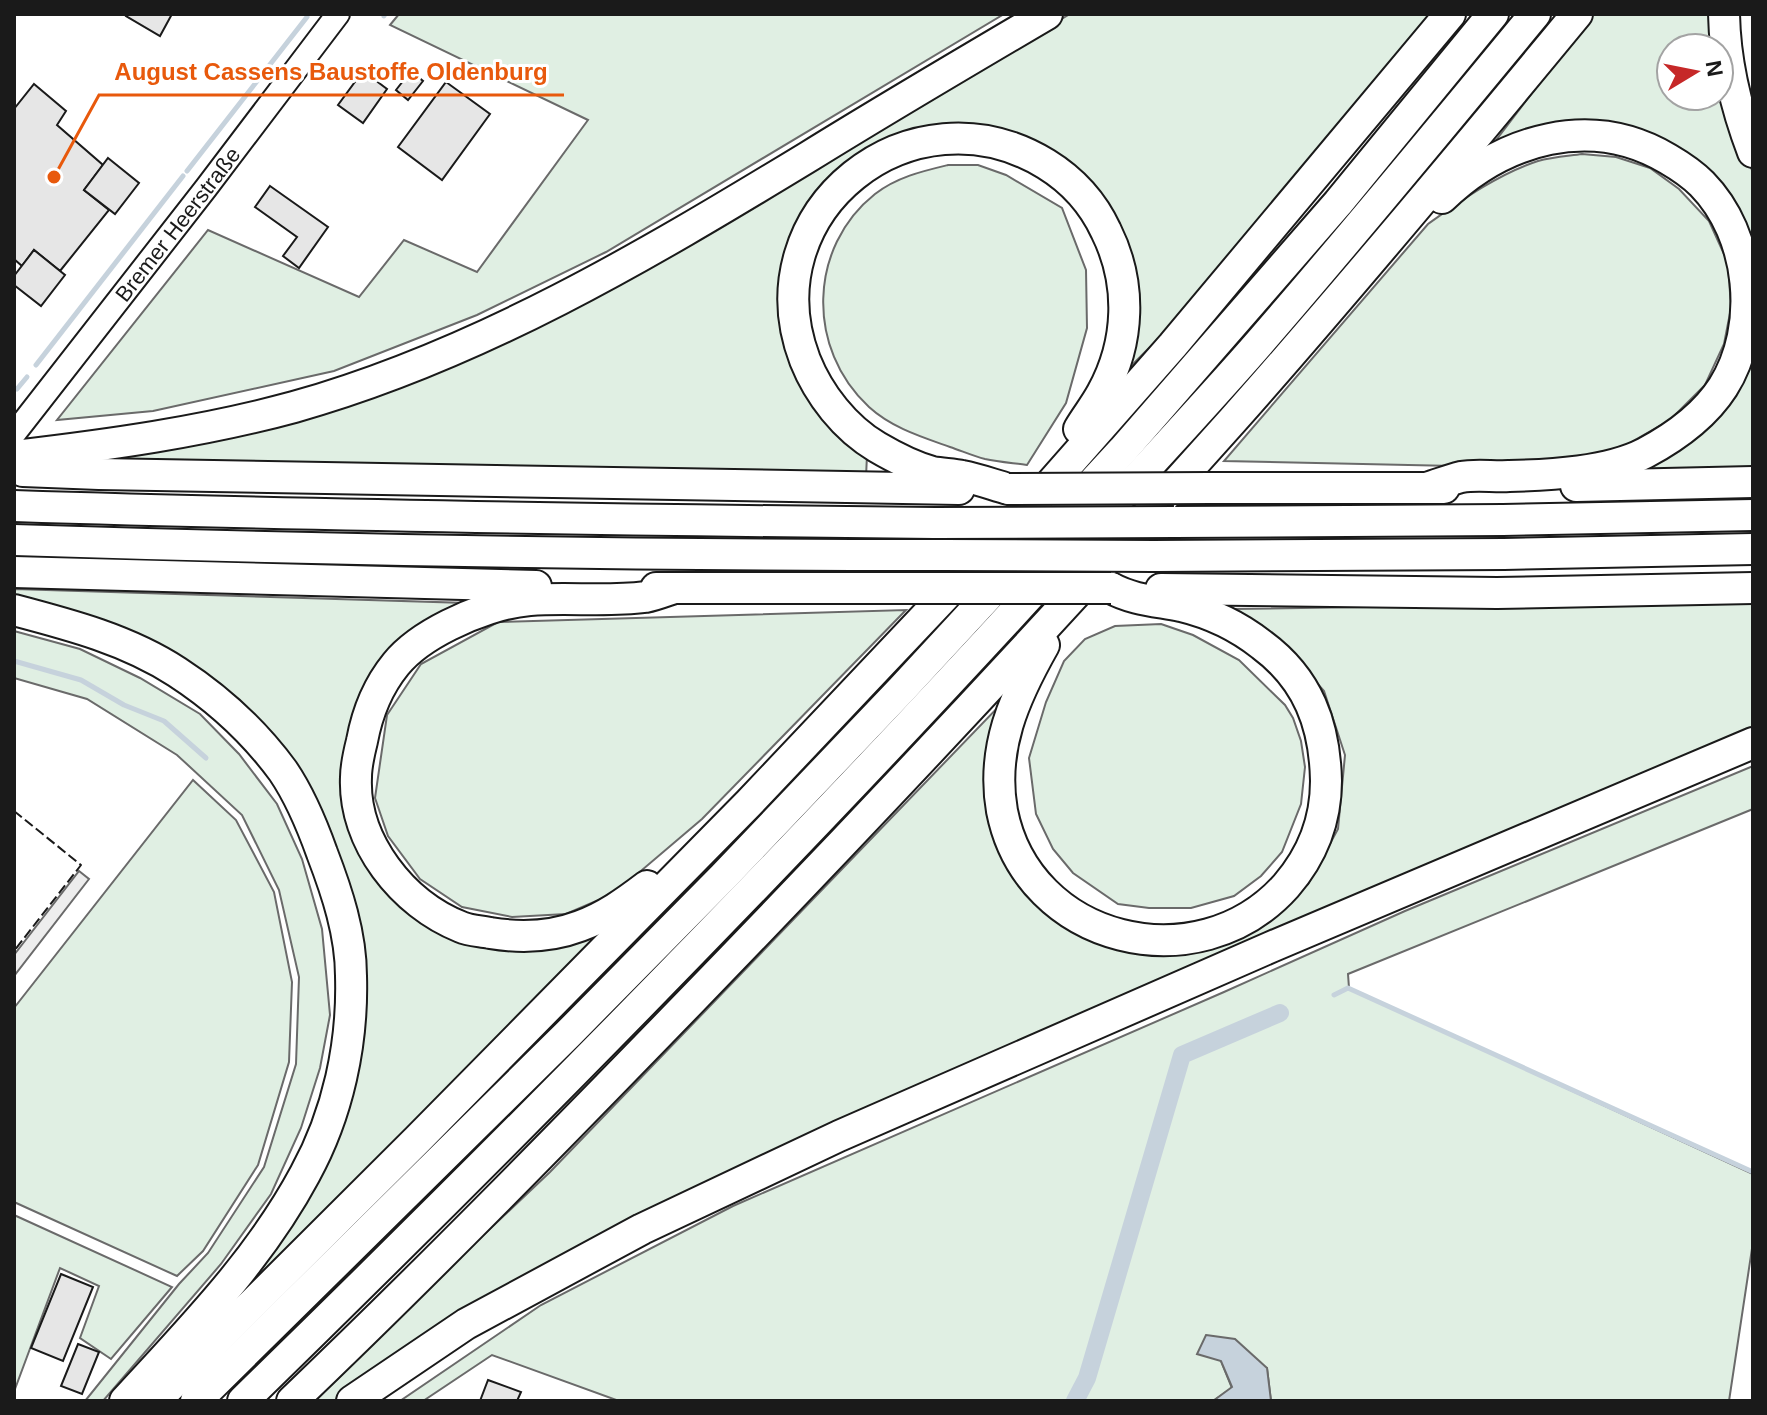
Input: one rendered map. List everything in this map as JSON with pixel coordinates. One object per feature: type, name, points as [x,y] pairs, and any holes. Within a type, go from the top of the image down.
[{"type":"highway","points":[[17,457],[157,437],[294,407],[485,337],[663,244],[1047,14]]},
{"type":"highway","points":[[155,1401],[749,803],[1048,487],[1183,333],[1450,14]]},
{"type":"highway","points":[[196,1401],[557,1045],[901,690],[1143,426],[1338,203],[1493,14]]},
{"type":"highway","points":[[243,1401],[599,1048],[922,713],[1248,355],[1366,219],[1535,14]]},
{"type":"highway","points":[[292,1401],[414,1284],[931,750],[1235,417],[1577,14]]},
{"type":"highway","points":[[1724,14],[1734,91],[1753,152]]},
{"type":"highway","points":[[1395,232],[1429,210],[1481,166],[1531,144],[1570,135],[1615,137],[1653,150],[1686,170],[1703,185],[1730,225],[1745,278],[1746,312],[1739,353],[1723,387],[1693,422],[1644,454],[1599,468],[1555,474],[1462,477],[1426,488]]},
{"type":"highway","points":[[1009,489],[964,476],[932,471],[901,460],[854,432],[830,404],[811,374],[797,339],[792,305],[795,272],[805,237],[827,202],[861,170],[889,154],[922,142],[942,138],[983,140],[1030,154],[1070,180],[1100,217],[1119,260],[1126,302],[1116,359],[1102,393],[1063,452],[1048,487]]},
{"type":"highway","points":[[17,457],[114,474],[1009,489],[1426,488],[1753,482]]},
{"type":"highway","points":[[14,506],[335,515],[935,523],[1753,515]]},
{"type":"highway","points":[[14,540],[650,554],[1154,556],[1753,549]]},
{"type":"highway","points":[[14,572],[479,586],[674,588],[1111,588],[1497,593],[1753,588]]},
{"type":"highway","points":[[674,588],[647,597],[528,600],[487,610],[450,624],[422,642],[396,664],[376,696],[366,722],[356,778],[358,806],[365,831],[385,867],[403,889],[432,913],[463,929],[543,936],[579,927],[609,914],[654,882],[729,809],[749,803]]},
{"type":"highway","points":[[1067,603],[1063,623],[1045,644],[1028,673],[1008,717],[999,784],[1003,813],[1012,842],[1024,866],[1050,896],[1098,928],[1133,938],[1170,941],[1201,937],[1248,918],[1273,900],[1300,870],[1319,834],[1326,797],[1326,760],[1320,729],[1311,701],[1291,670],[1262,645],[1208,614],[1126,596],[1111,588]]},
{"type":"highway","points":[[14,610],[75,626],[128,645],[177,672],[217,702],[251,734],[283,772],[311,823],[336,888],[347,935],[351,974],[347,1050],[333,1109],[305,1173],[265,1238],[223,1292],[125,1401]]},
{"type":"highway","points":[[352,1401],[466,1324],[642,1229],[839,1136],[1271,947],[1753,743]]},
{"type":"main road","name":"Bremer Heerstraße","points":[[17,457],[206,188],[338,14]]},
{"type":"green space","points":[[399,14],[1004,14],[606,252],[477,315],[334,371],[153,411],[57,420],[208,230],[359,297],[404,240],[477,272],[588,120],[390,25]]},
{"type":"green space","points":[[1070,14],[1434,14],[1200,291],[1123,374],[1137,302],[1035,144],[853,160],[781,305],[867,455],[866,477],[88,460],[309,412],[846,147]]},
{"type":"green space","points":[[1592,14],[1719,14],[1722,32],[1655,32],[1655,112],[1735,112],[1735,108],[1740,138],[1753,173],[1753,261],[1665,143],[1484,156]]},
{"type":"green space","points":[[1582,154],[1616,157],[1650,168],[1679,189],[1709,221],[1728,263],[1731,308],[1724,344],[1705,385],[1670,420],[1626,445],[1601,453],[1501,467],[1224,461],[1428,224],[1509,173],[1538,161]]},
{"type":"green space","points":[[948,165],[978,165],[1006,175],[1062,208],[1086,270],[1087,328],[1066,403],[1027,465],[976,456],[887,421],[869,407],[848,383],[834,357],[826,328],[823,299],[827,269],[837,241],[853,216],[875,194],[892,183]]},
{"type":"green space","points":[[1753,334],[1753,470],[1632,473]]},
{"type":"green space","points":[[14,589],[466,603],[416,633],[348,778],[426,922],[609,928],[409,1133],[218,1315],[323,1157],[357,933],[258,727],[14,603]]},
{"type":"green space","points":[[1753,601],[1753,732],[415,1347],[337,1401],[315,1401],[550,1172],[1003,702],[998,824],[1094,938],[1257,927],[1308,884],[1338,829],[1345,755],[1324,691],[1286,648],[1232,609]]},
{"type":"green space","points":[[906,610],[702,819],[615,893],[566,914],[512,917],[462,907],[420,879],[388,836],[375,798],[387,715],[421,664],[498,622]]},
{"type":"green space","points":[[1161,624],[1193,635],[1239,660],[1285,705],[1301,741],[1305,767],[1301,804],[1282,852],[1261,876],[1234,896],[1191,908],[1118,904],[1073,873],[1053,849],[1036,814],[1029,758],[1046,702],[1064,661],[1085,639],[1115,626]]},
{"type":"green space","points":[[14,631],[80,649],[140,678],[200,714],[239,754],[277,804],[302,859],[322,929],[330,1015],[320,1068],[301,1128],[271,1194],[221,1264],[103,1401],[85,1401],[179,1284],[208,1253],[264,1167],[296,1064],[299,977],[279,890],[242,815],[177,755],[87,699],[14,678]]},
{"type":"green space","points":[[1753,766],[1753,809],[1348,974],[1349,988],[1753,1174],[1753,1242],[1729,1401],[1271,1401],[1267,1368],[1221,1361],[1232,1388],[1213,1401],[1082,1401],[1087,1390],[1077,1385],[1068,1401],[619,1401],[492,1355],[423,1401],[400,1401],[541,1305],[733,1206],[1405,911]]},
{"type":"green space","points":[[193,780],[236,820],[274,892],[292,982],[289,1062],[258,1165],[203,1251],[177,1276],[14,1202],[14,1008]]},
{"type":"green space","points":[[14,1215],[172,1287],[111,1359],[80,1338],[99,1286],[60,1268],[15,1389],[14,1388]]},
{"type":"shaded area","points":[[79,871],[89,879],[14,976],[14,955]]},
{"type":"shaded area","points":[[1206,1335],[1235,1339],[1267,1368],[1271,1401],[1213,1401],[1232,1387],[1221,1361],[1197,1354]]},
{"type":"building","points":[[127,14],[172,14],[160,36]]},
{"type":"building","points":[[363,71],[387,89],[363,123],[338,105]]},
{"type":"building","points":[[411,71],[423,81],[408,100],[396,90]]},
{"type":"building","points":[[446,82],[490,114],[442,180],[398,147]]},
{"type":"building","points":[[34,84],[66,111],[57,125],[103,165],[84,190],[109,210],[60,271],[34,250],[22,266],[14,259],[14,109]]},
{"type":"building","points":[[108,158],[139,183],[115,214],[84,190]]},
{"type":"building","points":[[270,186],[328,227],[299,268],[283,256],[297,237],[255,207]]},
{"type":"building","points":[[34,250],[65,275],[41,306],[14,285],[14,276]]},
{"type":"building","points":[[61,1274],[93,1287],[63,1361],[31,1348]]},
{"type":"building","points":[[78,1344],[99,1352],[82,1394],[61,1386]]},
{"type":"building","points":[[488,1380],[521,1392],[517,1401],[480,1401]]},
{"type":"waterway","points":[[187,171],[307,17]]},
{"type":"waterway","points":[[36,365],[183,176]]},
{"type":"waterway","points":[[17,389],[27,377]]},
{"type":"waterway","points":[[14,661],[81,680],[124,705],[164,721],[206,758]]},
{"type":"waterway","points":[[1334,995],[1348,988],[1753,1172]]},
{"type":"waterway","points":[[1075,1401],[1087,1378],[1182,1055],[1280,1013]]},
{"type":"fence","points":[[14,811],[81,865],[14,951]]},
{"type":"place","name":"August Cassens Baustoffe Oldenburg","points":[[54,177]]}]
